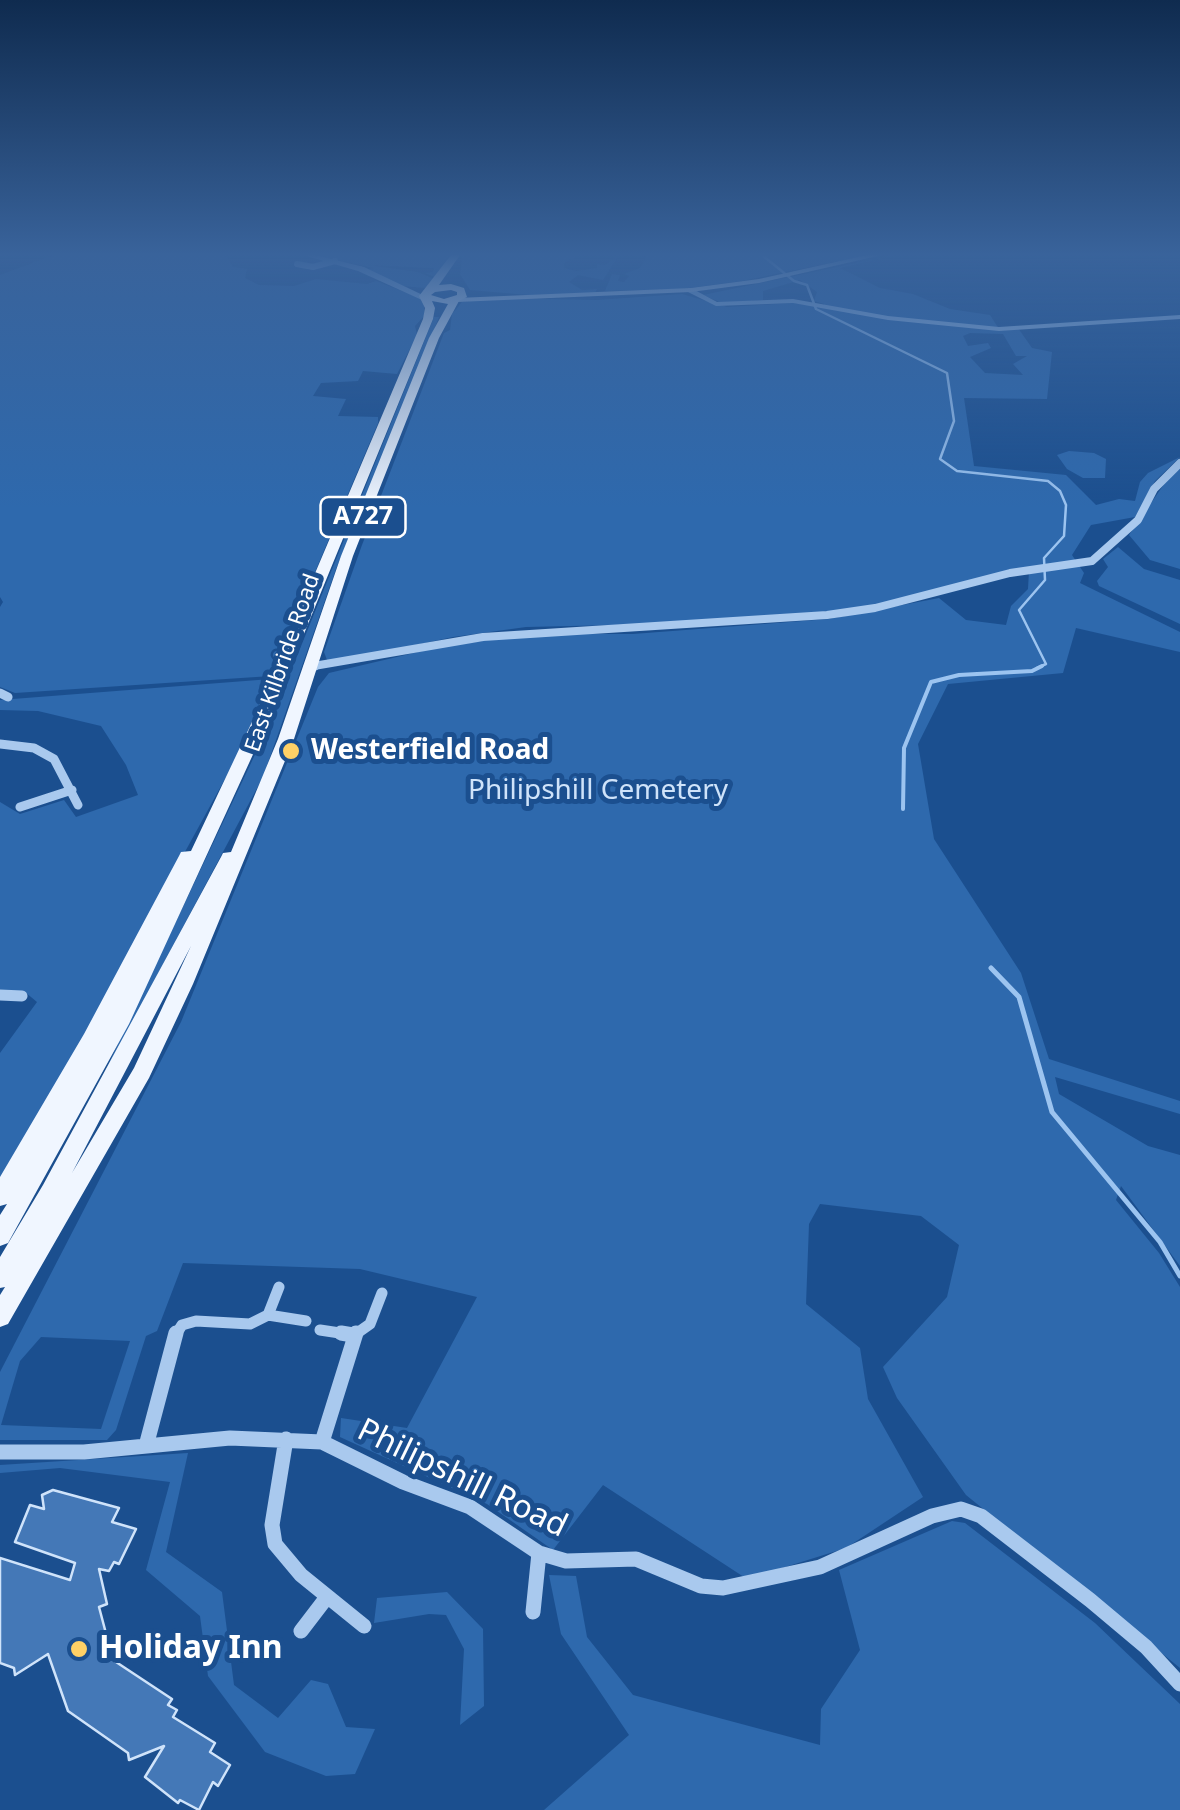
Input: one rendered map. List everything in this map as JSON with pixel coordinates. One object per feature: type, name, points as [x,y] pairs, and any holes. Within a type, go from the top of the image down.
[{"type":"main road","name":"East Kilbride Road","points":[[129,1025],[420,339]]},
{"type":"main road","name":"East Kilbride Road","points":[[0,1316],[142,1072],[230,880],[250,820],[286,739],[354,540],[433,339]]},
{"type":"main road","name":"East Kilbride Road","points":[[0,1197],[91,1039],[169,884],[227,788]]},
{"type":"main road","name":"East Kilbride Road","points":[[82,1112],[250,820]]},
{"type":"main road","name":"A727","points":[[0,1236],[82,1112]]},
{"type":"main road","name":"A727","points":[[0,1278],[82,1112]]},
{"type":"street","points":[[308,667],[498,635],[827,616],[1072,565],[1092,560],[1138,520],[1154,489],[1180,463]]},
{"type":"street","points":[[0,744],[46,752],[55,760],[78,805]]},
{"type":"street","points":[[20,808],[72,790]]},
{"type":"street","points":[[0,995],[22,996]]},
{"type":"street","points":[[268,1315],[280,1287]]},
{"type":"street","points":[[322,1442],[354,1335],[370,1324],[382,1293]]},
{"type":"street","points":[[146,1446],[177,1330],[196,1321],[250,1324],[268,1315],[306,1321]]},
{"type":"street","points":[[320,1330],[354,1335]]},
{"type":"street","name":"Philipshill Road","points":[[0,1452],[84,1452],[230,1438],[322,1442],[403,1482],[470,1507],[539,1554],[566,1560],[636,1560],[701,1586],[724,1588],[820,1568],[932,1516],[960,1509],[981,1516],[1090,1600],[1180,1684]]},
{"type":"street","points":[[286,1439],[272,1525],[276,1544],[301,1575],[364,1626]]},
{"type":"street","points":[[533,1612],[539,1554]]},
{"type":"street","points":[[301,1631],[327,1597]]},
{"type":"green space","points":[[0,339],[415,339],[397,374],[363,371],[358,381],[321,383],[313,396],[346,399],[338,416],[378,417],[378,423],[271,676],[15,693],[0,687]]},
{"type":"green space","points":[[425,339],[430,339],[336,569],[263,777],[99,1084],[270,723]]},
{"type":"green space","name":"Philipshill Cemetery","points":[[441,339],[965,339],[968,346],[988,343],[991,348],[970,357],[985,373],[1023,375],[1013,364],[1027,356],[1016,356],[1006,339],[1026,339],[1032,348],[1052,352],[1047,399],[964,398],[974,466],[1066,475],[1096,505],[1119,499],[1135,501],[1140,482],[1148,473],[1180,457],[1155,481],[1135,517],[1091,525],[1072,555],[1084,573],[1080,583],[1180,632],[1180,652],[1076,628],[1063,673],[948,684],[918,744],[934,839],[1021,973],[1049,1059],[1180,1101],[1180,1114],[1055,1077],[1059,1094],[1148,1146],[1180,1155],[1180,1266],[1121,1186],[1116,1200],[1159,1253],[1180,1287],[1180,1668],[966,1495],[897,1398],[883,1367],[947,1297],[959,1245],[921,1216],[820,1204],[809,1224],[806,1304],[860,1348],[868,1399],[923,1497],[846,1548],[747,1579],[603,1485],[553,1550],[487,1504],[340,1437],[341,1418],[407,1428],[477,1297],[360,1269],[183,1263],[157,1331],[146,1336],[116,1430],[107,1440],[0,1440],[0,1372],[181,1022],[318,687],[329,673],[435,648],[530,634],[633,634],[829,619],[939,598],[966,620],[1006,625],[1011,606],[1028,589],[1029,571],[889,604],[835,611],[661,624],[526,627],[453,637],[341,661],[327,660],[324,652]],"holes":[[[41,1337],[130,1341],[101,1429],[1,1425],[20,1361]]]},
{"type":"green space","points":[[1069,451],[1094,453],[1106,459],[1105,478],[1083,478],[1067,469],[1057,455]]},
{"type":"green space","points":[[1180,469],[1180,569],[1150,560],[1129,535],[1169,477]]},
{"type":"green space","points":[[1118,547],[1144,569],[1180,580],[1180,624],[1099,586],[1097,581],[1108,567],[1103,559]]},
{"type":"green space","points":[[271,679],[249,735],[61,1078],[0,1180],[0,1053],[37,1002],[25,992],[0,990],[0,802],[20,814],[64,800],[76,817],[138,795],[126,765],[101,726],[38,711],[0,710],[0,700]]},
{"type":"green space","points":[[188,1453],[166,1552],[222,1592],[234,1685],[278,1718],[311,1680],[328,1684],[346,1727],[375,1729],[355,1774],[326,1776],[265,1752],[208,1676],[200,1616],[146,1570],[170,1482],[60,1468],[0,1473],[0,1465]]},
{"type":"green space","points":[[952,1521],[965,1523],[1095,1623],[1180,1704],[1180,1810],[544,1810],[629,1735],[561,1634],[549,1575],[576,1576],[587,1637],[633,1695],[820,1745],[821,1709],[860,1650],[839,1570]]},
{"type":"green space","points":[[447,1592],[483,1629],[484,1706],[460,1725],[464,1649],[446,1615],[374,1623],[377,1598]]},
{"type":"building","name":"Holiday Inn","points":[[53,1490],[119,1508],[112,1522],[136,1529],[119,1564],[114,1562],[109,1571],[99,1569],[107,1604],[99,1607],[113,1660],[172,1699],[168,1705],[177,1710],[173,1717],[215,1743],[210,1752],[230,1765],[218,1786],[213,1782],[199,1810],[180,1800],[178,1803],[145,1777],[164,1746],[129,1760],[128,1753],[68,1711],[48,1654],[15,1675],[14,1668],[0,1663],[0,1558],[70,1580],[75,1563],[15,1542],[30,1505],[44,1509],[42,1495]]},
{"type":"waterway","points":[[878,339],[947,373],[954,421],[940,459],[957,471],[1048,481],[1060,491],[1066,505],[1064,536],[1044,558],[1045,580],[1019,610],[1046,664],[1037,668]]},
{"type":"waterway","points":[[903,809],[904,748],[931,682],[959,675],[1032,671],[1042,666]]},
{"type":"waterway","points":[[991,968],[1019,997],[1052,1112],[1160,1242],[1180,1276]]},
{"type":"place","name":"Westerfield Road","points":[[291,751]]},
{"type":"place","name":"Holiday Inn","points":[[79,1649]]}]
